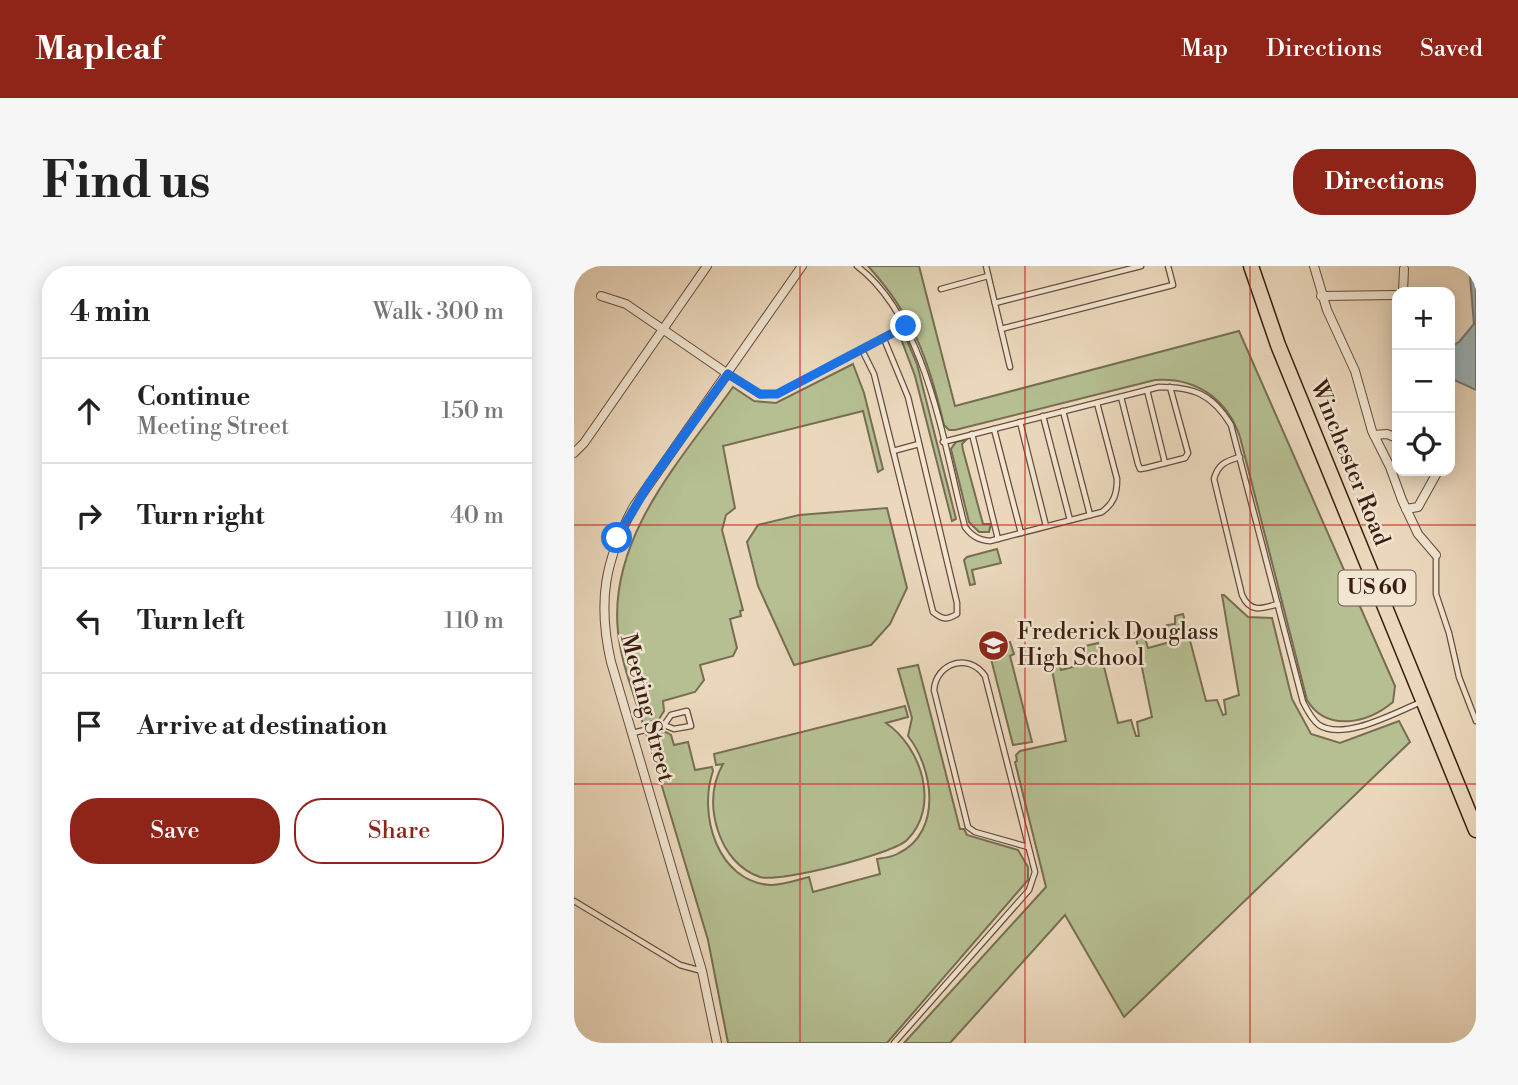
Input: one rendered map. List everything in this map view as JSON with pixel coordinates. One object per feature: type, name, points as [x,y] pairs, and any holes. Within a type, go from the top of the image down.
[{"type":"highway","name":"Winchester Road","points":[[1251,266],[1278,345],[1476,830]]},
{"type":"street","points":[[574,453],[584,443],[707,266]]},
{"type":"street","name":"Meeting Street","points":[[716,1043],[702,971],[606,639],[606,588],[609,564],[617,538],[634,506],[802,266]]},
{"type":"street","points":[[1314,266],[1321,296],[1355,371],[1374,435],[1418,534],[1436,555]]},
{"type":"street","points":[[1403,287],[1404,269]]},
{"type":"street","points":[[1321,296],[1392,295]]},
{"type":"street","points":[[601,296],[626,304],[728,374]]},
{"type":"street","points":[[1374,435],[1387,433],[1392,436]]},
{"type":"street","points":[[1406,509],[1418,507],[1435,476]]},
{"type":"lane","points":[[857,266],[885,294],[906,326],[919,354],[965,527],[981,541],[1102,512],[1114,500],[1117,480],[1097,403]]},
{"type":"lane","points":[[986,266],[1010,367]]},
{"type":"lane","points":[[995,303],[1141,266]]},
{"type":"lane","points":[[1001,329],[1173,285],[1168,266]]},
{"type":"lane","points":[[941,289],[988,276]]},
{"type":"lane","points":[[728,374],[760,394],[777,394],[906,326]]},
{"type":"lane","points":[[863,350],[874,374],[933,612],[941,619],[948,619],[957,614],[957,603],[908,397],[884,339]]},
{"type":"lane","points":[[943,442],[1147,390],[1170,387],[1195,391],[1216,405],[1231,425],[1303,702],[1318,724],[1329,729],[1352,729],[1423,701]]},
{"type":"lane","points":[[1121,397],[1140,469],[1185,458],[1188,453],[1170,387]]},
{"type":"lane","points":[[1147,390],[1165,463]]},
{"type":"lane","points":[[1063,411],[1090,515]]},
{"type":"lane","points":[[1043,416],[1070,520]]},
{"type":"lane","points":[[1020,422],[1046,526]]},
{"type":"lane","points":[[994,429],[1021,533]]},
{"type":"lane","points":[[972,434],[998,539]]},
{"type":"lane","points":[[893,451],[919,444]]},
{"type":"lane","points":[[1240,457],[1226,461],[1217,468],[1213,479],[1242,595],[1251,608],[1259,609],[1278,604]]},
{"type":"lane","points":[[1436,555],[1436,594],[1449,633],[1459,677],[1476,721]]},
{"type":"lane","points":[[894,1043],[1029,890],[1035,872],[985,676],[975,665],[967,662],[948,666],[936,676],[934,690],[968,827],[975,832],[1028,847]]},
{"type":"lane","points":[[632,733],[664,725],[674,729],[691,726],[687,711],[671,715],[664,725]]},
{"type":"lane","points":[[574,901],[680,965],[702,971]]},
{"type":"green space","points":[[868,266],[919,266],[955,406],[1239,331],[1395,686],[1393,702],[1360,719],[1336,721],[1315,710],[1307,700],[1240,437],[1218,401],[1208,393],[1184,382],[1155,380],[949,430],[944,425],[925,359],[908,321],[884,284]]},
{"type":"green space","points":[[900,336],[906,338],[917,364],[956,519],[952,521],[915,376]]},
{"type":"green space","points":[[853,364],[864,393],[883,469],[878,472],[863,411],[723,446],[735,508],[726,515],[722,530],[743,610],[740,611],[741,616],[730,619],[737,648],[733,656],[700,665],[704,680],[695,692],[663,701],[664,711],[659,719],[643,724],[620,644],[618,597],[624,564],[652,501],[733,387],[754,401],[776,403]]},
{"type":"green space","points":[[966,440],[962,444],[963,450],[983,524],[991,524],[989,532],[979,532],[969,522],[951,449],[956,442]]},
{"type":"green space","points":[[887,508],[907,588],[890,624],[871,645],[794,665],[758,586],[747,542],[758,525],[799,515]]},
{"type":"green space","points":[[997,549],[1001,563],[972,570],[975,584],[970,585],[964,560]]},
{"type":"green space","points":[[1222,595],[1248,617],[1272,618],[1292,699],[1311,734],[1340,743],[1399,721],[1410,742],[1124,1017],[1065,915],[950,1043],[904,1043],[1046,887],[1015,762],[1020,751],[1066,741],[1049,655],[1056,653],[1061,670],[1084,664],[1081,647],[1098,643],[1118,723],[1131,720],[1136,736],[1139,736],[1137,722],[1152,717],[1135,633],[1143,631],[1148,648],[1170,642],[1167,625],[1175,624],[1175,616],[1183,614],[1206,701],[1217,700],[1223,715],[1226,714],[1224,700],[1239,695]]},
{"type":"green space","points":[[1010,642],[1014,654],[1010,656],[1032,742],[1013,745],[989,651],[992,646]]},
{"type":"green space","points":[[918,665],[960,829],[964,829],[967,835],[1018,850],[1028,867],[1028,880],[887,1043],[728,1043],[708,940],[646,733],[662,730],[671,735],[674,745],[688,742],[695,770],[712,767],[708,807],[711,825],[716,843],[737,872],[752,881],[771,885],[809,877],[813,892],[880,874],[877,859],[899,853],[913,843],[922,830],[928,815],[928,781],[917,749],[908,736],[912,718],[898,669]]},
{"type":"green space","points":[[905,706],[908,717],[886,723],[909,747],[917,762],[925,794],[923,811],[907,840],[881,853],[811,872],[771,878],[752,874],[734,859],[725,846],[716,823],[714,789],[723,764],[716,765],[714,754]]},
{"type":"water","points":[[1469,266],[1476,266],[1476,390],[1455,380],[1455,344],[1474,324]]},
{"type":"place","name":"Frederick Douglass High School","points":[[994,645]]},
{"type":"route","points":[[617,538],[648,485],[728,374],[750,390],[760,394],[777,394],[906,326]]}]
